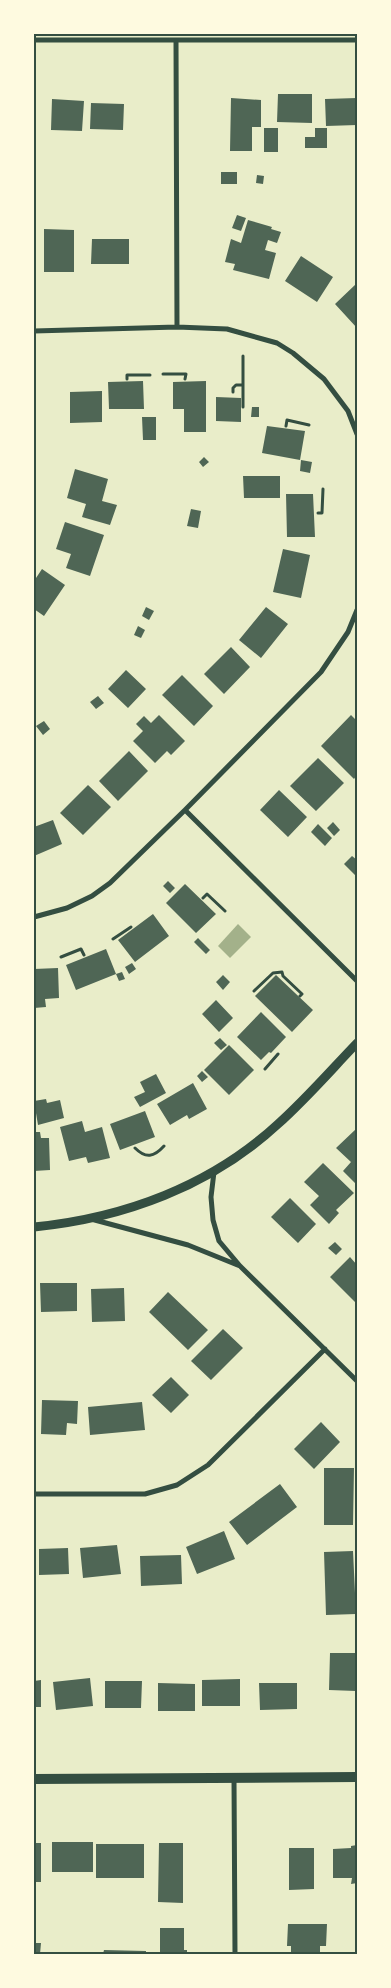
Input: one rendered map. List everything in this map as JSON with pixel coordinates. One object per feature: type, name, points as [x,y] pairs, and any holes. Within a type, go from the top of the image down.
[{"type":"main road","points":[[34,1779],[357,1777]]},
{"type":"street","points":[[34,40],[357,40]]},
{"type":"street","points":[[176,40],[177,327]]},
{"type":"street","points":[[34,331],[177,327],[227,329],[277,343],[324,379],[348,411],[357,434]]},
{"type":"street","points":[[34,917],[67,908],[101,890],[185,810],[321,672],[348,632],[357,610]]},
{"type":"street","points":[[185,810],[357,981]]},
{"type":"street","points":[[34,1227],[113,1214],[154,1200],[214,1172],[240,1155],[278,1124],[357,1043]]},
{"type":"street","points":[[214,1172],[211,1197],[213,1220],[219,1241],[240,1266],[357,1381]]},
{"type":"street","points":[[90,1219],[188,1245],[240,1266]]},
{"type":"street","points":[[34,1494],[145,1494],[177,1485],[208,1465],[325,1349]]},
{"type":"street","points":[[234,1779],[235,1954]]},
{"type":"path","points":[[242,356],[243,407]]},
{"type":"path","points":[[163,374],[186,374],[185,379]]},
{"type":"path","points":[[127,379],[127,375],[150,375]]},
{"type":"path","points":[[233,392],[233,388],[236,385],[243,385]]},
{"type":"path","points":[[286,426],[287,420],[309,425]]},
{"type":"path","points":[[318,513],[322,513],[322,489]]},
{"type":"path","points":[[203,898],[207,894],[224,911]]},
{"type":"path","points":[[114,939],[131,927]]},
{"type":"path","points":[[61,958],[82,949],[84,955]]},
{"type":"path","points":[[254,991],[273,973],[282,972],[283,976],[302,994],[300,996]]},
{"type":"path","points":[[264,1069],[278,1054]]},
{"type":"path","points":[[135,1148],[147,1156],[151,1156],[157,1154],[164,1146]]},
{"type":"shaded area","points":[[238,924],[251,937],[230,958],[218,946]]},
{"type":"building","points":[[278,94],[312,94],[312,123],[277,122]]},
{"type":"building","points":[[231,98],[261,100],[261,127],[252,127],[252,151],[230,151]]},
{"type":"building","points":[[357,98],[357,125],[326,126],[325,99]]},
{"type":"building","points":[[52,99],[84,101],[82,131],[51,130]]},
{"type":"building","points":[[91,103],[124,104],[123,130],[90,129]]},
{"type":"building","points":[[264,128],[278,128],[278,152],[264,152]]},
{"type":"building","points":[[315,128],[327,128],[327,148],[305,148],[305,137],[315,137]]},
{"type":"building","points":[[221,172],[237,172],[237,184],[221,184]]},
{"type":"building","points":[[257,175],[264,176],[263,184],[256,183]]},
{"type":"building","points":[[237,215],[246,218],[241,231],[232,228]]},
{"type":"building","points":[[248,220],[272,227],[271,229],[281,232],[277,243],[268,240],[265,250],[276,253],[269,279],[233,270],[235,264],[225,262],[231,239],[241,243]]},
{"type":"building","points":[[44,229],[74,230],[74,272],[44,272]]},
{"type":"building","points":[[92,239],[129,239],[129,264],[91,264]]},
{"type":"building","points":[[301,256],[333,277],[317,302],[285,281]]},
{"type":"building","points":[[357,285],[357,328],[335,304]]},
{"type":"building","points":[[143,381],[144,409],[109,409],[108,382]]},
{"type":"building","points":[[206,381],[206,432],[184,432],[184,409],[173,409],[173,382]]},
{"type":"building","points":[[102,391],[102,422],[70,423],[70,392]]},
{"type":"building","points":[[216,397],[241,398],[241,422],[216,421]]},
{"type":"building","points":[[252,407],[259,407],[259,417],[251,417]]},
{"type":"building","points":[[142,417],[156,417],[156,440],[143,440]]},
{"type":"building","points":[[267,426],[305,431],[300,460],[262,453]]},
{"type":"building","points":[[204,457],[209,462],[203,467],[199,462]]},
{"type":"building","points":[[301,460],[312,462],[310,473],[300,471]]},
{"type":"building","points":[[75,469],[108,479],[102,501],[117,505],[110,525],[82,517],[86,504],[67,498]]},
{"type":"building","points":[[243,476],[280,476],[280,498],[244,498]]},
{"type":"building","points":[[286,494],[313,494],[315,537],[287,537]]},
{"type":"building","points":[[191,509],[201,511],[198,528],[187,526]]},
{"type":"building","points":[[65,522],[104,535],[90,576],[66,568],[71,554],[56,549]]},
{"type":"building","points":[[283,549],[310,555],[301,598],[273,592]]},
{"type":"building","points":[[42,569],[65,585],[44,616],[34,609],[34,581]]},
{"type":"building","points":[[146,607],[154,611],[149,620],[142,616]]},
{"type":"building","points":[[266,607],[288,624],[261,658],[239,640]]},
{"type":"building","points":[[138,626],[145,630],[141,638],[134,635]]},
{"type":"building","points":[[231,647],[250,667],[224,694],[204,674]]},
{"type":"building","points":[[126,670],[146,689],[128,708],[108,689]]},
{"type":"building","points":[[182,675],[213,706],[194,726],[162,695]]},
{"type":"building","points":[[98,696],[104,703],[96,709],[90,702]]},
{"type":"building","points":[[159,715],[185,741],[171,755],[167,751],[155,763],[133,741],[143,731],[136,724],[144,716],[151,723]]},
{"type":"building","points":[[351,715],[357,721],[357,775],[354,779],[321,746]]},
{"type":"building","points":[[44,721],[50,729],[43,735],[36,726]]},
{"type":"building","points":[[129,751],[148,771],[118,801],[99,781]]},
{"type":"building","points":[[318,758],[344,783],[316,811],[290,786]]},
{"type":"building","points":[[88,785],[111,807],[83,835],[60,813]]},
{"type":"building","points":[[279,790],[307,817],[288,837],[260,810]]},
{"type":"building","points":[[53,820],[62,844],[34,856],[34,827]]},
{"type":"building","points":[[333,822],[340,830],[334,836],[327,828]]},
{"type":"building","points":[[318,824],[332,838],[325,846],[311,832]]},
{"type":"building","points":[[352,856],[357,860],[357,877],[344,864]]},
{"type":"building","points":[[168,881],[175,888],[170,893],[163,886]]},
{"type":"building","points":[[185,884],[216,914],[196,933],[166,903]]},
{"type":"building","points":[[153,914],[169,936],[135,962],[118,940]]},
{"type":"building","points":[[198,938],[210,950],[206,954],[194,942]]},
{"type":"building","points":[[106,949],[116,974],[76,990],[66,965]]},
{"type":"building","points":[[132,963],[136,969],[129,974],[125,967]]},
{"type":"building","points":[[58,968],[59,998],[45,999],[46,1007],[34,1008],[34,969]]},
{"type":"building","points":[[122,972],[125,979],[119,981],[116,974]]},
{"type":"building","points":[[223,975],[230,982],[223,990],[216,982]]},
{"type":"building","points":[[276,975],[313,1010],[292,1032],[255,996]]},
{"type":"building","points":[[216,1000],[233,1018],[219,1032],[202,1014]]},
{"type":"building","points":[[261,1012],[286,1037],[271,1053],[269,1052],[261,1060],[237,1037]]},
{"type":"building","points":[[220,1038],[227,1045],[221,1050],[214,1043]]},
{"type":"building","points":[[229,1045],[254,1070],[229,1095],[204,1070]]},
{"type":"building","points":[[202,1071],[208,1077],[202,1082],[197,1076]]},
{"type":"building","points":[[156,1074],[166,1093],[140,1107],[134,1097],[145,1092],[140,1082]]},
{"type":"building","points":[[193,1083],[207,1109],[189,1119],[187,1115],[170,1125],[157,1104]]},
{"type":"building","points":[[46,1099],[47,1103],[60,1100],[64,1118],[38,1125],[34,1101]]},
{"type":"building","points":[[145,1111],[155,1137],[120,1150],[110,1124]]},
{"type":"building","points":[[82,1121],[85,1132],[102,1127],[110,1158],[88,1163],[86,1157],[69,1161],[60,1127]]},
{"type":"building","points":[[356,1129],[357,1185],[343,1171],[351,1162],[336,1148]]},
{"type":"building","points":[[34,1132],[40,1132],[41,1138],[49,1138],[50,1170],[34,1171]]},
{"type":"building","points":[[323,1163],[354,1193],[336,1210],[339,1213],[329,1224],[310,1205],[319,1196],[304,1182]]},
{"type":"building","points":[[290,1198],[316,1224],[298,1243],[271,1217]]},
{"type":"building","points":[[335,1242],[342,1249],[336,1255],[328,1248]]},
{"type":"building","points":[[350,1257],[357,1265],[357,1304],[330,1277]]},
{"type":"building","points":[[40,1283],[77,1283],[77,1311],[41,1312]]},
{"type":"building","points":[[124,1288],[125,1321],[92,1322],[91,1289]]},
{"type":"building","points":[[168,1292],[208,1330],[188,1350],[149,1312]]},
{"type":"building","points":[[223,1329],[243,1348],[211,1380],[191,1361]]},
{"type":"building","points":[[171,1377],[189,1395],[171,1413],[152,1395]]},
{"type":"building","points":[[42,1400],[78,1401],[77,1424],[67,1423],[66,1435],[41,1434]]},
{"type":"building","points":[[142,1402],[145,1430],[90,1435],[88,1407]]},
{"type":"building","points":[[321,1422],[340,1442],[314,1469],[294,1449]]},
{"type":"building","points":[[324,1468],[354,1468],[353,1525],[324,1525]]},
{"type":"building","points":[[280,1484],[297,1507],[247,1545],[229,1522]]},
{"type":"building","points":[[224,1531],[235,1559],[197,1574],[186,1547]]},
{"type":"building","points":[[117,1545],[121,1574],[83,1578],[80,1548]]},
{"type":"building","points":[[68,1548],[69,1574],[39,1575],[39,1549]]},
{"type":"building","points":[[353,1551],[356,1614],[326,1615],[324,1552]]},
{"type":"building","points":[[181,1555],[182,1584],[141,1586],[140,1556]]},
{"type":"building","points":[[330,1653],[356,1653],[356,1691],[329,1690]]},
{"type":"building","points":[[90,1678],[93,1706],[56,1710],[53,1682]]},
{"type":"building","points":[[240,1679],[240,1706],[202,1706],[202,1680]]},
{"type":"building","points":[[41,1680],[41,1707],[34,1707],[34,1681]]},
{"type":"building","points":[[105,1681],[142,1681],[141,1708],[105,1708]]},
{"type":"building","points":[[158,1683],[195,1684],[195,1711],[158,1711]]},
{"type":"building","points":[[259,1683],[297,1683],[297,1709],[260,1710]]},
{"type":"building","points":[[52,1842],[93,1842],[93,1872],[52,1872]]},
{"type":"building","points":[[34,1843],[41,1843],[41,1882],[34,1882]]},
{"type":"building","points":[[159,1843],[183,1843],[183,1903],[158,1902]]},
{"type":"building","points":[[96,1844],[144,1844],[144,1878],[96,1878]]},
{"type":"building","points":[[357,1845],[357,1883],[351,1884],[352,1878],[333,1878],[333,1849],[351,1848],[351,1846]]},
{"type":"building","points":[[289,1848],[314,1848],[314,1889],[289,1890]]},
{"type":"building","points":[[288,1924],[327,1924],[326,1946],[320,1946],[320,1954],[291,1954],[291,1946],[287,1946]]},
{"type":"building","points":[[160,1928],[184,1928],[184,1950],[187,1950],[187,1954],[160,1954]]},
{"type":"building","points":[[34,1943],[41,1943],[40,1954],[34,1954]]},
{"type":"building","points":[[104,1950],[146,1951],[146,1954],[103,1954]]}]
